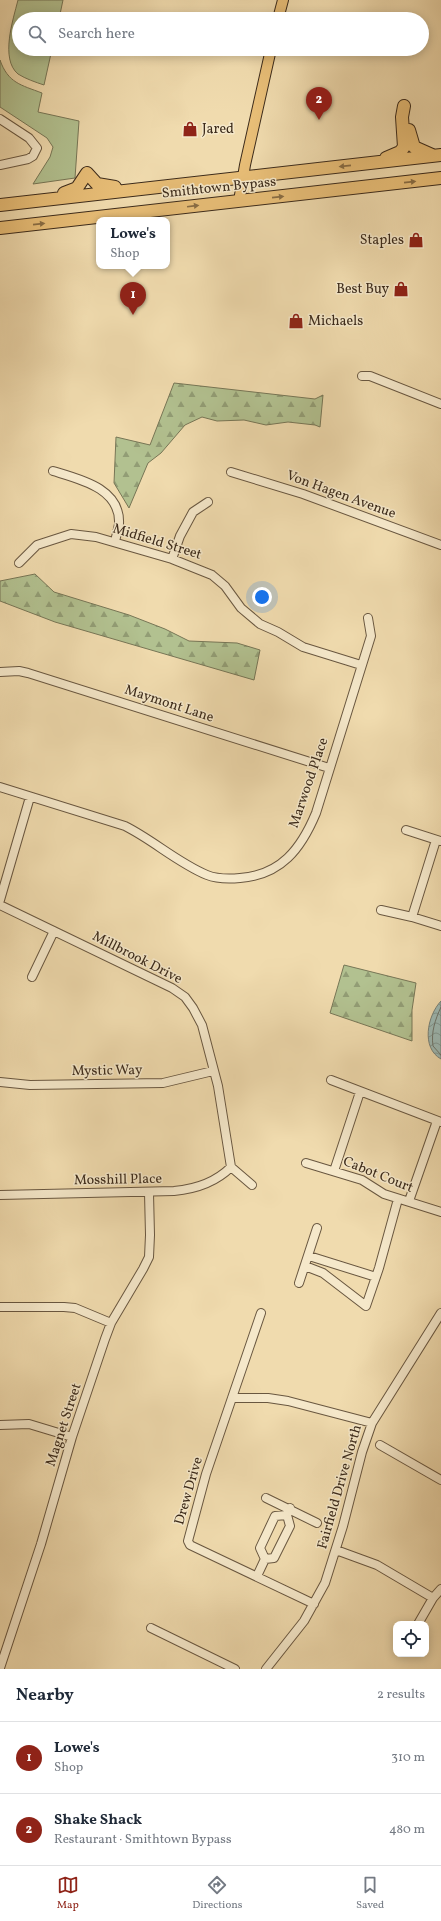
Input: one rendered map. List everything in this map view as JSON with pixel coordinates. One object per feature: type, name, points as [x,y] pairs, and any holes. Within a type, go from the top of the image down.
[{"type":"highway","points":[[376,162],[398,153],[403,149],[404,138],[402,117],[404,106],[411,141],[414,147],[438,156]]},
{"type":"highway","name":"Smithtown Bypass","points":[[0,205],[438,156]]},
{"type":"highway","points":[[39,200],[77,188],[87,173],[95,182],[102,186],[138,189]]},
{"type":"highway","name":"Smithtown Bypass","points":[[97,217],[441,178]]},
{"type":"highway","name":"Smithtown Bypass","points":[[0,228],[96,217]]},
{"type":"main road","points":[[280,12],[283,0]]},
{"type":"main road","points":[[239,201],[242,178],[269,56]]},
{"type":"street","points":[[0,119],[29,138],[36,148],[33,156],[28,159],[0,164]]},
{"type":"street","points":[[362,376],[370,376],[441,404]]},
{"type":"street","points":[[53,471],[92,483],[104,491],[112,501],[117,512],[119,523],[115,542]]},
{"type":"street","name":"Von Hagen Avenue","points":[[231,472],[303,494],[441,545]]},
{"type":"street","points":[[172,559],[180,536],[193,512],[208,502]]},
{"type":"street","name":"Midfield Street","points":[[20,563],[37,545],[62,536],[88,535],[172,559],[212,575],[224,586],[241,608],[260,624],[278,632],[303,647],[361,665]]},
{"type":"street","name":"Marwood Place","points":[[0,787],[125,826],[210,876],[232,879],[243,878],[255,876],[275,868],[296,851],[308,834],[316,813],[371,636],[368,618]]},
{"type":"street","name":"Maymont Lane","points":[[0,672],[19,671],[28,673],[329,768]]},
{"type":"street","points":[[0,900],[30,796]]},
{"type":"street","points":[[406,830],[439,840],[412,917]]},
{"type":"street","name":"Millbrook Drive","points":[[0,905],[172,988],[185,997],[202,1025],[218,1086],[231,1167]]},
{"type":"street","points":[[381,910],[412,917],[441,926]]},
{"type":"street","points":[[32,977],[54,931]]},
{"type":"street","name":"Mystic Way","points":[[0,1082],[30,1085],[163,1082],[213,1071]]},
{"type":"street","points":[[331,1080],[439,1121],[409,1201]]},
{"type":"street","points":[[334,1171],[360,1092]]},
{"type":"street","name":"Cabot Court","points":[[306,1163],[362,1180],[384,1194],[441,1212]]},
{"type":"street","points":[[231,1167],[252,1185]]},
{"type":"street","name":"Mosshill Place","points":[[0,1194],[149,1193],[199,1187],[221,1176],[231,1167]]},
{"type":"street","name":"Magnet Street","points":[[0,1668],[41,1544],[72,1437],[110,1323],[143,1269],[148,1257],[150,1235],[149,1193]]},
{"type":"street","points":[[305,1266],[323,1273],[366,1306],[376,1277],[398,1198]]},
{"type":"street","points":[[299,1283],[317,1228]]},
{"type":"street","points":[[309,1256],[376,1277]]},
{"type":"street","points":[[0,1307],[64,1306],[75,1308],[110,1323]]},
{"type":"street","name":"Drew Drive","points":[[260,1313],[206,1474],[188,1541],[190,1545],[314,1604]]},
{"type":"street","name":"Fairfield Drive North","points":[[266,1669],[304,1621],[325,1583],[336,1550],[362,1452],[372,1422],[440,1315]]},
{"type":"street","points":[[232,1398],[268,1398],[288,1401],[372,1422]]},
{"type":"street","points":[[0,1425],[29,1424],[72,1437]]},
{"type":"street","points":[[380,1445],[441,1480]]},
{"type":"street","points":[[266,1498],[288,1512],[318,1523]]},
{"type":"street","points":[[257,1576],[265,1559],[260,1548],[275,1516],[288,1512]]},
{"type":"street","points":[[265,1559],[274,1558],[290,1526],[288,1512]]},
{"type":"street","points":[[336,1550],[377,1565],[433,1598]]},
{"type":"street","points":[[420,1621],[433,1598],[441,1589]]},
{"type":"street","points":[[151,1628],[235,1669]]},
{"type":"green space","points":[[18,0],[63,0],[60,12],[15,12]]},
{"type":"green space","points":[[12,24],[12,56],[50,56],[44,85],[18,74],[13,67],[9,49]]},
{"type":"green space","points":[[0,60],[7,74],[16,82],[42,93],[38,112],[79,121],[75,178],[33,184],[50,157],[53,147],[47,138],[0,107]]},
{"type":"green space","points":[[174,383],[315,399],[323,395],[320,427],[315,425],[288,422],[266,425],[244,420],[217,421],[202,417],[185,425],[161,453],[148,463],[129,508],[114,483],[116,437],[150,445]]},
{"type":"green space","points":[[35,574],[54,592],[129,615],[165,629],[189,641],[237,643],[260,650],[254,680],[55,622],[0,601],[0,581]]},
{"type":"green space","points":[[344,965],[416,983],[412,1010],[412,1041],[330,1013]]},
{"type":"water","points":[[441,1001],[441,1059],[435,1054],[431,1047],[428,1032],[432,1015]]},
{"type":"place","name":"Shake Shack","points":[[319,120]]},
{"type":"place","name":"Jared","points":[[190,129]]},
{"type":"place","name":"Staples","points":[[416,240]]},
{"type":"place","name":"Best Buy","points":[[401,289]]},
{"type":"place","name":"Lowe's","points":[[133,315]]},
{"type":"place","name":"Michaels","points":[[296,321]]}]
